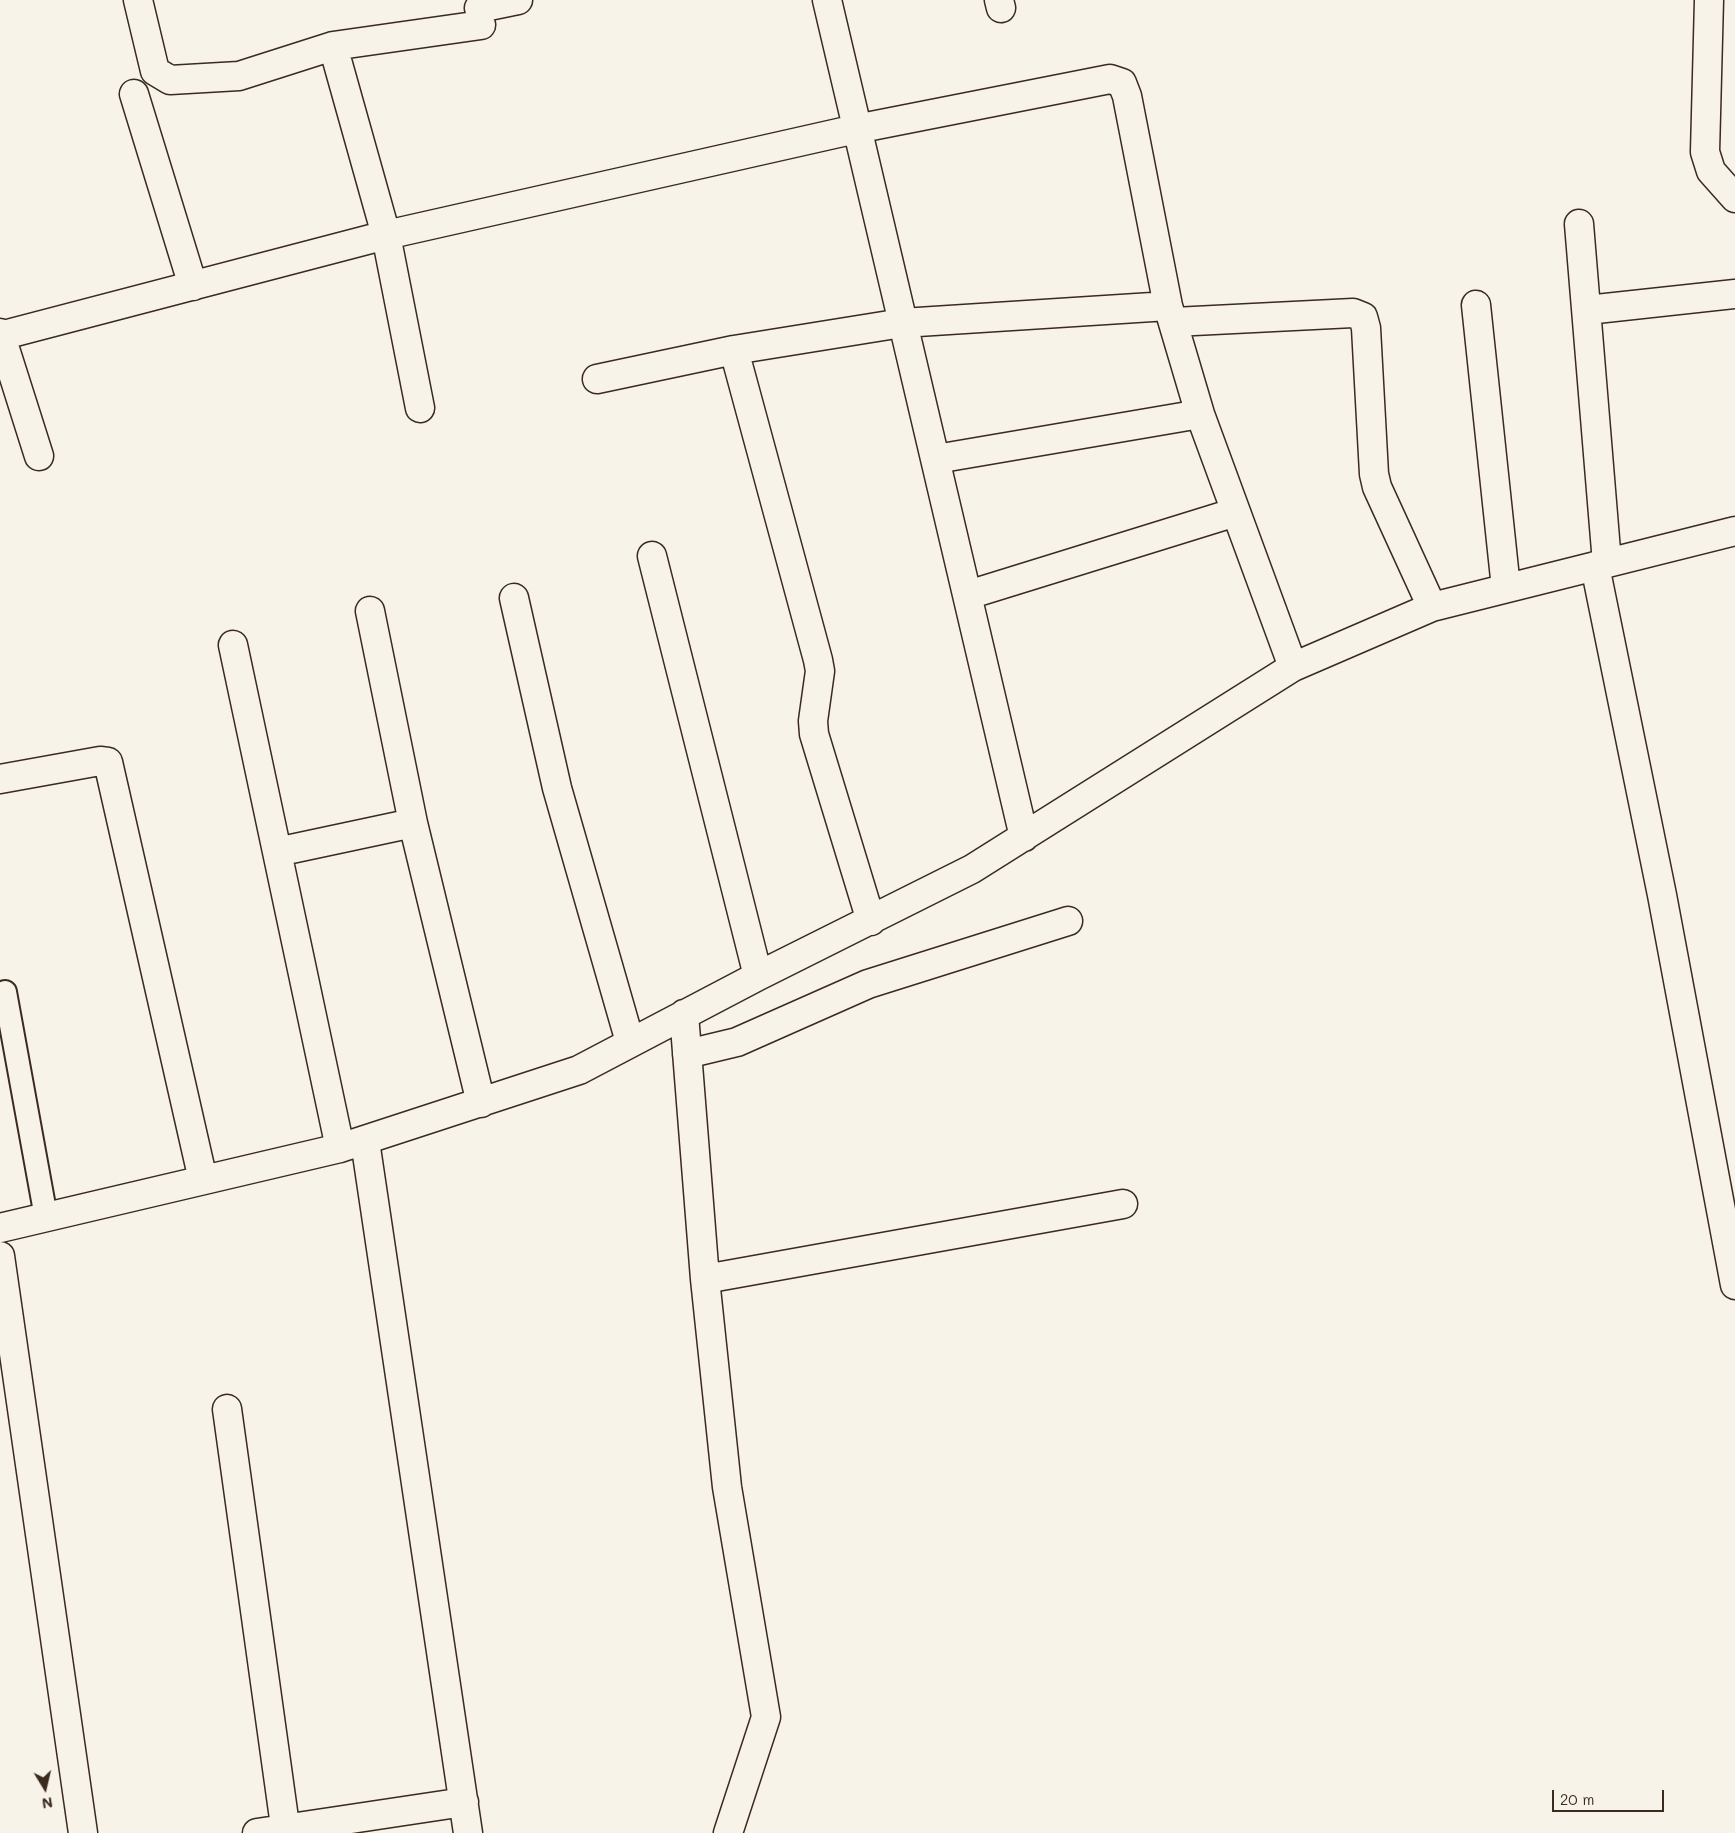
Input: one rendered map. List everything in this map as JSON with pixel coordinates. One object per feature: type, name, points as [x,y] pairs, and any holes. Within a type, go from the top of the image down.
[{"type":"street","points":[[138,0],[155,71],[170,80],[239,76],[333,46],[480,16],[518,0]]},
{"type":"street","points":[[827,0],[1024,836]]},
{"type":"street","points":[[1709,0],[1705,152],[1711,171],[1735,198]]},
{"type":"street","points":[[333,46],[386,235],[420,408]]},
{"type":"street","points":[[39,456],[0,335],[386,235],[856,129],[1110,79],[1122,83],[1127,96],[1171,314],[1200,414],[1293,667]]},
{"type":"street","points":[[134,94],[193,286]]},
{"type":"street","points":[[1579,224],[1587,310],[1601,564],[1734,1285]]},
{"type":"street","points":[[1587,310],[1735,294]]},
{"type":"street","points":[[1476,305],[1506,588]]},
{"type":"street","points":[[597,379],[734,350],[902,323],[1171,314],[1353,313],[1363,317],[1366,328],[1374,474],[1377,487],[1432,607]]},
{"type":"street","points":[[734,350],[818,660],[820,671],[813,721],[814,734],[871,921]]},
{"type":"street","points":[[936,459],[1200,414]]},
{"type":"street","points":[[968,595],[1236,512]]},
{"type":"street","points":[[0,1228],[353,1145],[579,1070],[758,976],[972,869],[1293,667],[1432,607],[1735,531]]},
{"type":"street","points":[[652,556],[758,976]]},
{"type":"street","points":[[514,598],[557,788],[630,1042]]},
{"type":"street","points":[[370,611],[413,823],[481,1103]]},
{"type":"street","points":[[233,645],[277,852],[353,1145],[468,1833]]},
{"type":"street","points":[[0,779],[100,761],[108,762],[203,1180]]},
{"type":"street","points":[[277,852],[413,823]]},
{"type":"street","points":[[687,1054],[737,1042],[868,984],[1068,921]]},
{"type":"street","points":[[684,1014],[706,1279],[727,1487],[766,1717],[728,1833]]},
{"type":"street","points":[[706,1279],[1123,1204]]},
{"type":"street","points":[[0,1256],[83,1833]]},
{"type":"street","points":[[227,1408],[286,1831]]},
{"type":"street","points":[[257,1833],[286,1831],[464,1802]]},
{"type":"lane","points":[[5,992],[46,1218]]}]
